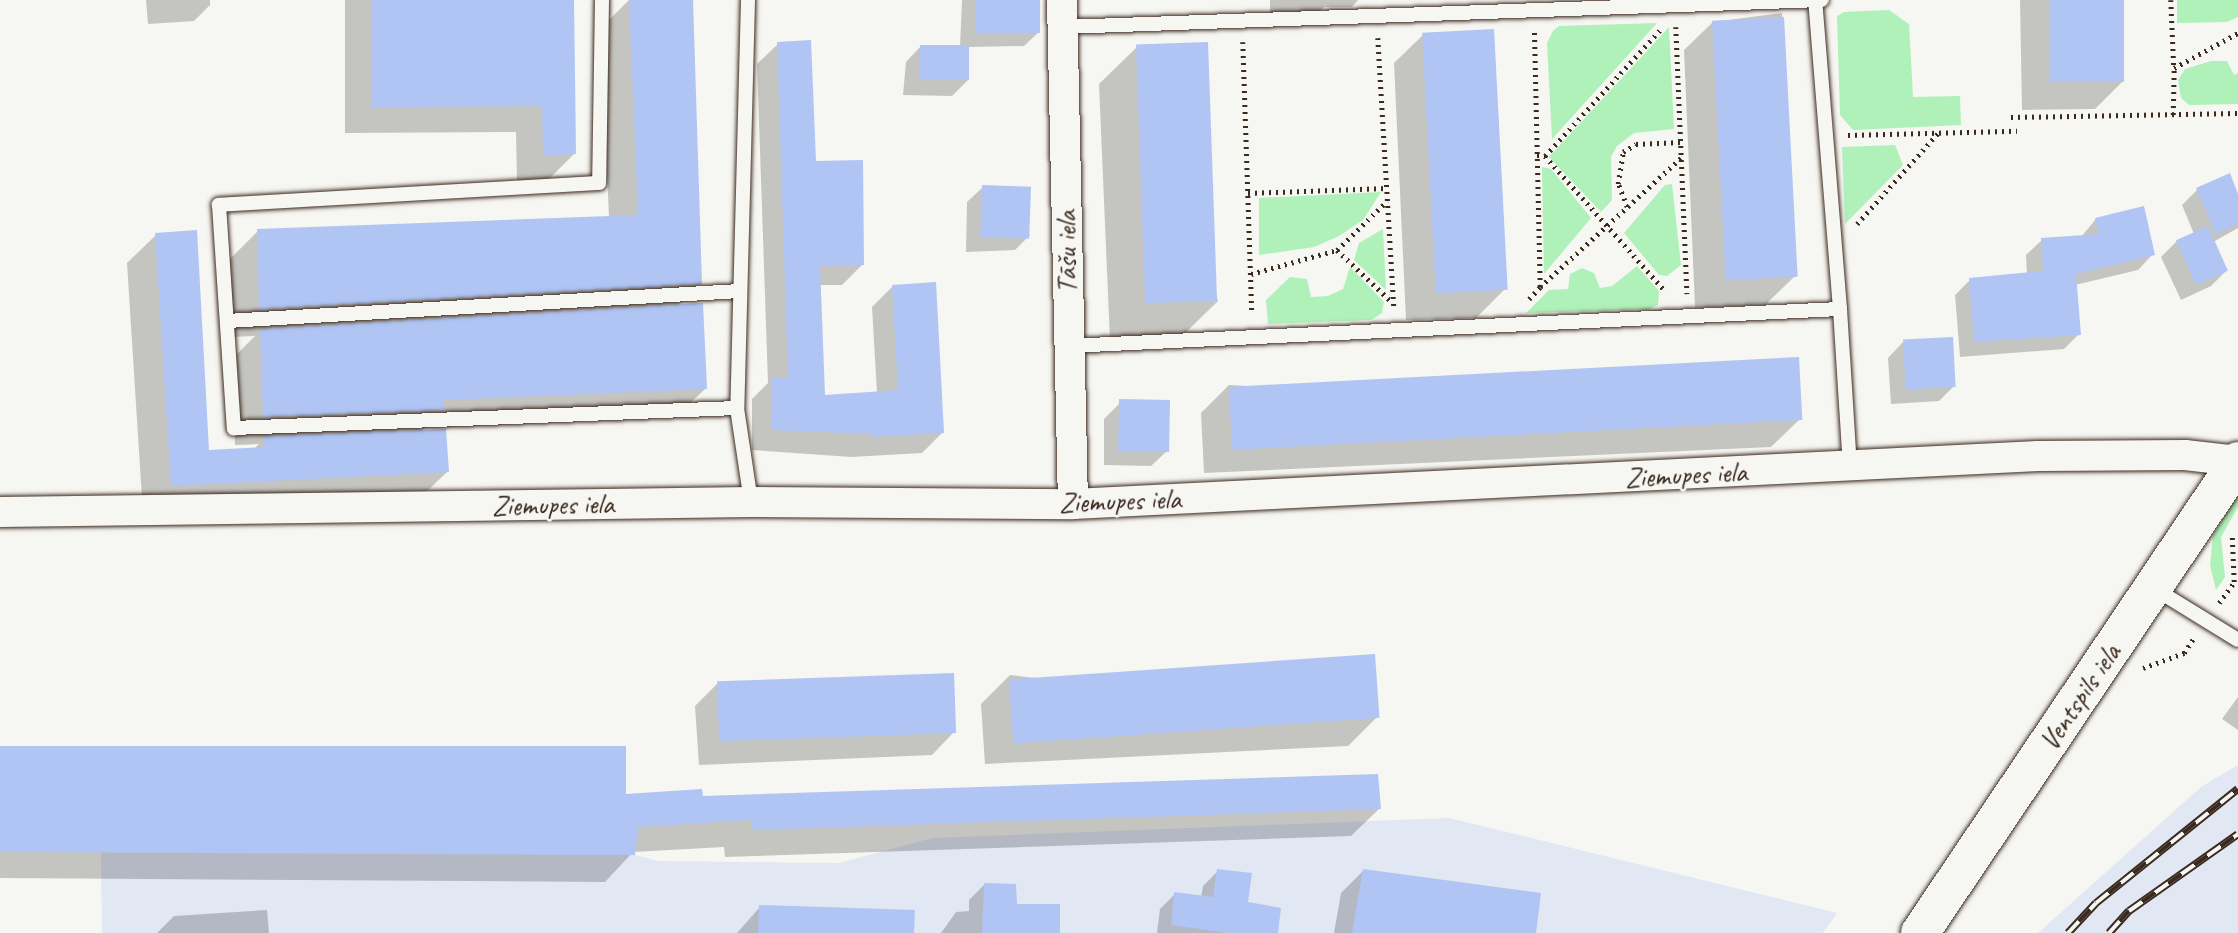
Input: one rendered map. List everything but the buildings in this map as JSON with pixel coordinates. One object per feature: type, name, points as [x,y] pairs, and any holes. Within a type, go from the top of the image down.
[{"type":"street","name":"Tāšu iela","points":[[1063,13],[1073,504]]},
{"type":"street","name":"Ziemupes iela","points":[[0,512],[751,502],[1073,504],[2038,456],[2185,455],[2238,461]]},
{"type":"street","name":"Ventspils iela","points":[[1920,933],[2238,461]]},
{"type":"lane","points":[[602,0],[599,183],[219,205],[234,428],[737,408]]},
{"type":"lane","points":[[748,0],[737,408],[751,502]]},
{"type":"lane","points":[[1815,0],[1836,248],[1850,466]]},
{"type":"lane","points":[[1063,13],[1242,20],[1533,10],[1676,9],[1822,0]]},
{"type":"lane","points":[[227,321],[740,291]]},
{"type":"lane","points":[[1069,346],[1840,309]]},
{"type":"lane","points":[[2154,589],[2238,640]]},
{"type":"path","points":[[2171,0],[2173,114]]},
{"type":"path","points":[[1676,9],[1688,316]]},
{"type":"path","points":[[1537,156],[1545,156],[1676,9]]},
{"type":"path","points":[[1533,10],[1540,287]]},
{"type":"path","points":[[1377,16],[1395,330]]},
{"type":"path","points":[[1242,20],[1253,337]]},
{"type":"path","points":[[2174,68],[2237,36]]},
{"type":"path","points":[[2011,117],[2238,113]]},
{"type":"path","points":[[1826,136],[2017,131]]},
{"type":"path","points":[[1836,248],[1938,133]]},
{"type":"path","points":[[1627,207],[1618,184],[1623,152],[1636,144],[1681,142]]},
{"type":"path","points":[[1545,156],[1688,316]]},
{"type":"path","points":[[1507,325],[1540,287],[1682,157]]},
{"type":"path","points":[[1248,193],[1387,188]]},
{"type":"path","points":[[1251,275],[1337,250],[1388,201]]},
{"type":"path","points":[[1337,250],[1393,303]]},
{"type":"path","points":[[2138,670],[2184,653],[2236,581],[2230,550],[2234,531]]},
{"type":"shaded area","points":[[2238,765],[2238,933],[2038,933],[2201,787]]},
{"type":"shaded area","points":[[1449,818],[1837,913],[1823,933],[102,933],[101,850],[635,855],[658,861],[839,863],[932,838]]},
{"type":"green space","points":[[2177,0],[2238,0],[2238,17],[2227,22],[2177,23]]},
{"type":"green space","points":[[1889,10],[1909,24],[1913,97],[1960,96],[1961,125],[1853,130],[1840,115],[1837,16],[1844,12]]},
{"type":"green space","points":[[1657,23],[1552,139],[1547,43],[1553,31],[1559,26]]},
{"type":"green space","points":[[1669,27],[1674,129],[1634,133],[1617,146],[1611,157],[1612,200],[1601,212],[1549,157]]},
{"type":"green space","points":[[2211,61],[2227,61],[2234,75],[2238,73],[2238,104],[2189,105],[2181,98],[2178,80],[2185,69]]},
{"type":"green space","points":[[1895,145],[1903,165],[1845,224],[1842,147]]},
{"type":"green space","points":[[1542,167],[1551,169],[1591,218],[1544,274]]},
{"type":"green space","points":[[1672,184],[1681,265],[1667,276],[1659,275],[1624,233],[1665,185]]},
{"type":"green space","points":[[1381,192],[1363,220],[1339,236],[1314,247],[1259,255],[1259,198]]},
{"type":"green space","points":[[1383,229],[1386,290],[1354,260],[1359,243]]},
{"type":"green space","points":[[1637,266],[1659,291],[1658,305],[1649,309],[1526,313],[1549,290],[1568,289],[1570,274],[1582,268],[1594,273],[1600,288],[1612,286]]},
{"type":"green space","points":[[1350,267],[1384,302],[1382,313],[1371,320],[1268,324],[1266,300],[1290,277],[1307,279],[1311,297],[1328,296],[1343,289]]},
{"type":"green space","points":[[2238,494],[2238,507],[2221,537],[2225,577],[2216,590],[2210,565],[2213,536]]},
{"type":"railway","points":[[2068,933],[2096,903],[2238,789]]},
{"type":"railway","points":[[2109,933],[2129,911],[2238,834]]}]
